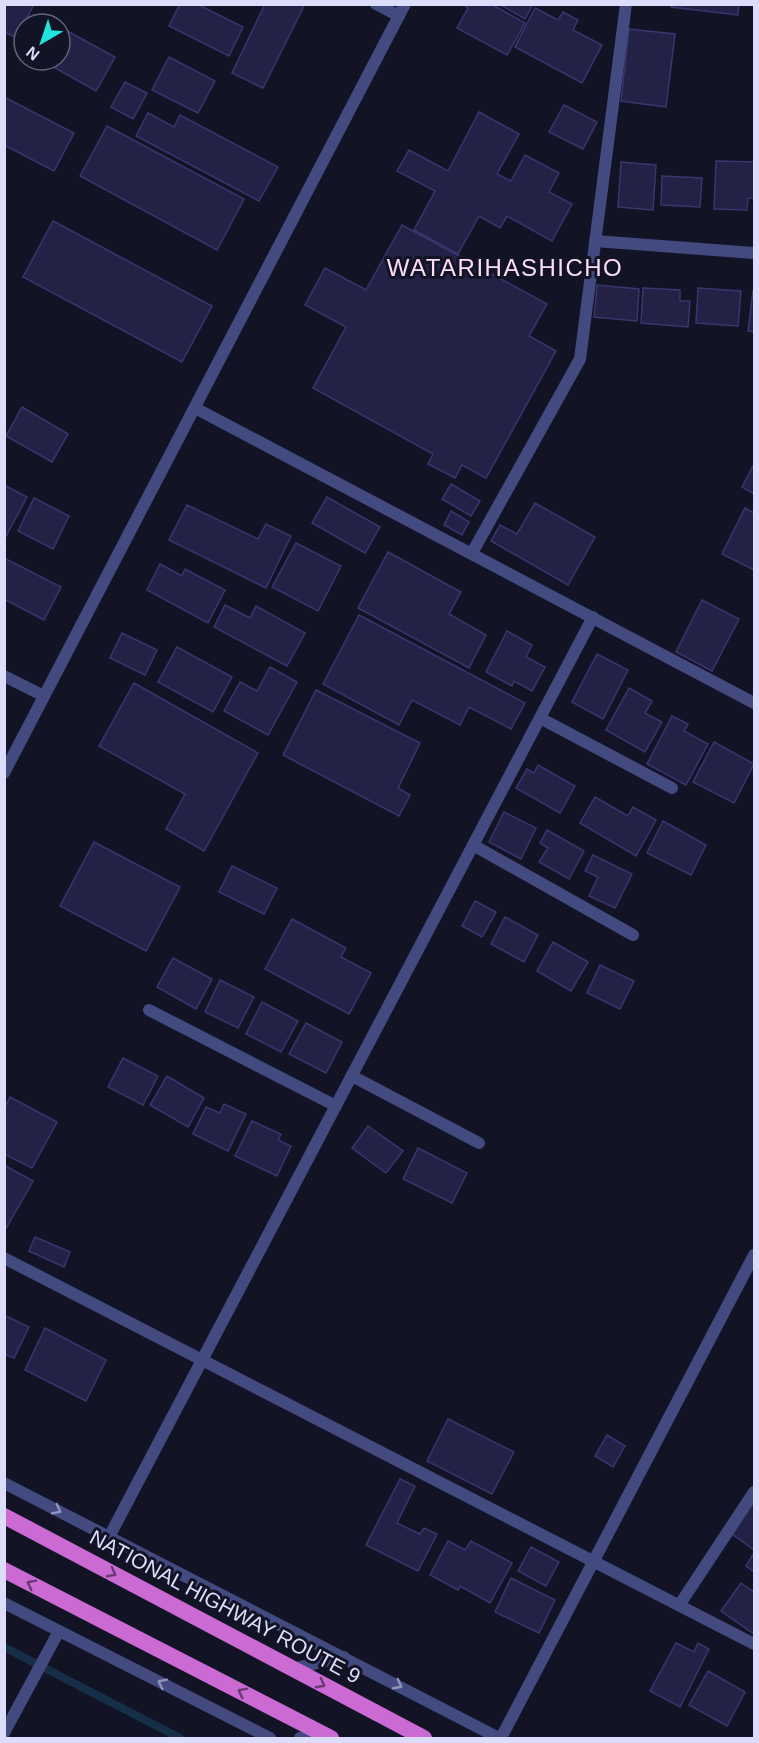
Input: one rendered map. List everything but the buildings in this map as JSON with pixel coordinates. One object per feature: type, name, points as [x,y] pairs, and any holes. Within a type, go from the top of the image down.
[{"type":"highway","name":"NATIONAL HIGHWAY ROUTE 9","points":[[4,1515],[424,1738]]},
{"type":"highway","points":[[4,1570],[327,1736]]},
{"type":"street","points":[[4,773],[402,10],[376,4]]},
{"type":"street","points":[[472,554],[580,359],[626,4]]},
{"type":"street","points":[[595,241],[754,253]]},
{"type":"street","points":[[195,408],[754,704]]},
{"type":"street","points":[[109,1537],[593,618]]},
{"type":"street","points":[[4,676],[44,696]]},
{"type":"street","points":[[540,718],[672,788]]},
{"type":"street","points":[[473,845],[633,934]]},
{"type":"street","points":[[149,1010],[336,1106]]},
{"type":"street","points":[[352,1076],[479,1143]]},
{"type":"street","points":[[4,1483],[500,1738],[595,1562],[754,1255]]},
{"type":"street","points":[[4,1258],[754,1644]]},
{"type":"street","points":[[680,1604],[754,1492]]},
{"type":"street","points":[[4,1603],[270,1738]]},
{"type":"street","points":[[4,1733],[59,1631]]},
{"type":"street","points":[[291,1669],[344,1657]]},
{"type":"street","points":[[300,1738],[327,1736]]},
{"type":"waterway","points":[[4,1647],[180,1738]]},
{"type":"district","name":"WATARIHASHICHO","points":[[505,268]]}]
